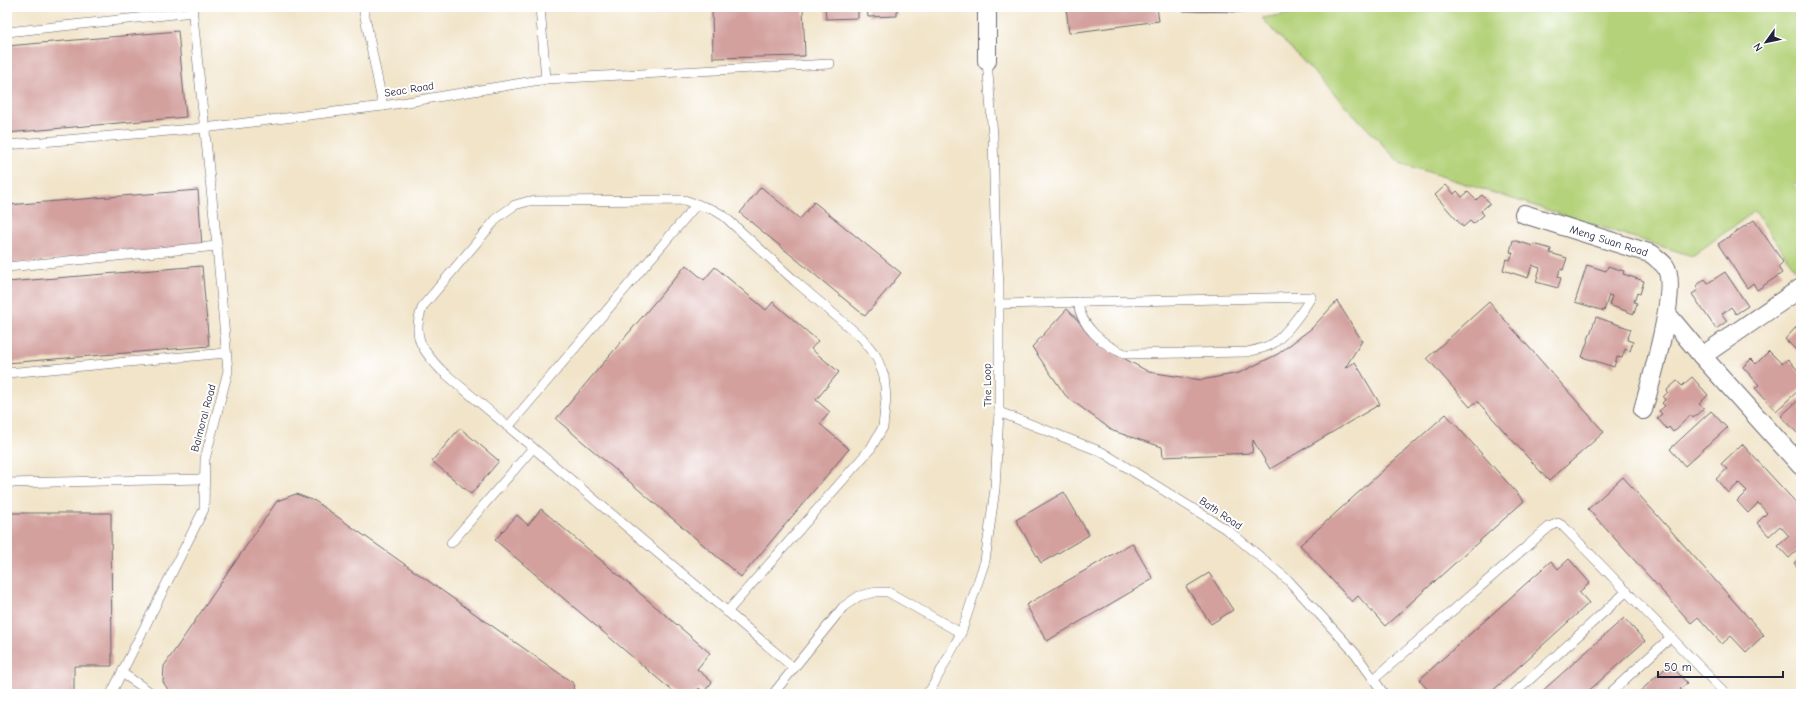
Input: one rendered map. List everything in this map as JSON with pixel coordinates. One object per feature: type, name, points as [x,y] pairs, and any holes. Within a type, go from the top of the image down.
[{"type":"street","points":[[987,7],[987,61]]},
{"type":"street","name":"Meng Suan Road","points":[[1524,214],[1652,254],[1666,267],[1669,280],[1667,314],[1643,410]]},
{"type":"street","points":[[1702,356],[1801,288]]},
{"type":"street","points":[[1667,314],[1702,356],[1801,466]]},
{"type":"lane","points":[[364,7],[383,106]]},
{"type":"lane","points":[[540,7],[546,79]]},
{"type":"lane","points":[[7,32],[192,9]]},
{"type":"lane","name":"Balmoral Road","points":[[112,694],[204,509],[205,460],[228,370],[217,246],[192,9]]},
{"type":"lane","name":"The Loop","points":[[926,694],[931,689],[961,633],[985,561],[995,489],[999,412],[999,304],[992,136],[987,61]]},
{"type":"lane","name":"Seac Road","points":[[7,145],[204,128],[383,106],[546,79],[830,64]]},
{"type":"lane","points":[[727,612],[871,448],[883,427],[885,390],[884,376],[876,356],[862,338],[796,282],[724,216],[698,204],[684,200],[528,201],[514,205],[498,217],[422,306],[417,320],[419,338],[425,354],[440,370],[727,612],[794,668]]},
{"type":"lane","points":[[508,427],[698,204]]},
{"type":"lane","points":[[7,267],[217,246]]},
{"type":"lane","points":[[999,304],[1078,302],[1311,297],[1302,312],[1274,342],[1262,349],[1240,352],[1125,354],[1114,350],[1085,323],[1079,312],[1078,302]]},
{"type":"lane","points":[[7,373],[226,353]]},
{"type":"lane","name":"Bath Road","points":[[999,412],[1102,452],[1229,531],[1288,580],[1354,653],[1384,694]]},
{"type":"lane","points":[[451,543],[533,448]]},
{"type":"lane","points":[[7,483],[204,479]]},
{"type":"lane","points":[[1374,679],[1554,524],[1558,523],[1563,526],[1627,591],[1726,694]]},
{"type":"lane","points":[[1514,694],[1627,591]]},
{"type":"lane","points":[[773,694],[843,607],[859,596],[876,592],[888,592],[961,633]]},
{"type":"lane","points":[[1609,694],[1671,637]]},
{"type":"lane","points":[[122,673],[153,694]]},
{"type":"green space","points":[[1332,7],[1801,7],[1801,180],[1794,185],[1801,193],[1801,272],[1798,274],[1755,211],[1692,256],[1400,163],[1262,18]]},
{"type":"building","points":[[712,7],[803,7],[805,56],[713,58]]},
{"type":"building","points":[[825,7],[858,7],[858,18],[826,19]]},
{"type":"building","points":[[867,7],[897,7],[897,16],[868,17]]},
{"type":"building","points":[[1066,7],[1157,7],[1159,21],[1069,33]]},
{"type":"building","points":[[1183,7],[1245,7],[1245,12],[1183,11]]},
{"type":"building","points":[[178,31],[186,117],[7,133],[7,46]]},
{"type":"building","points":[[1446,185],[1454,194],[1457,191],[1462,197],[1468,192],[1476,200],[1482,195],[1490,203],[1481,211],[1484,215],[1473,224],[1470,221],[1463,227],[1435,195]]},
{"type":"building","points":[[761,187],[800,219],[814,202],[901,273],[865,316],[740,213]]},
{"type":"building","points":[[198,190],[202,247],[7,264],[7,205]]},
{"type":"building","points":[[1754,220],[1783,262],[1778,267],[1782,273],[1757,290],[1753,283],[1747,288],[1718,244]]},
{"type":"building","points":[[1513,240],[1533,246],[1534,244],[1551,249],[1550,253],[1567,258],[1563,270],[1560,269],[1558,277],[1561,278],[1558,288],[1536,282],[1540,268],[1532,265],[1528,278],[1503,270],[1506,259],[1510,260],[1513,253],[1510,252]]},
{"type":"building","points":[[686,265],[704,280],[715,267],[766,310],[773,302],[818,341],[811,349],[839,372],[816,400],[830,412],[820,424],[849,449],[741,577],[556,419]]},
{"type":"building","points":[[1587,265],[1606,271],[1608,266],[1624,271],[1623,274],[1644,281],[1640,294],[1637,293],[1634,302],[1637,303],[1634,314],[1609,305],[1612,296],[1609,295],[1604,311],[1575,302]]},
{"type":"building","points":[[202,266],[209,346],[7,363],[7,282]]},
{"type":"building","points":[[1725,272],[1748,306],[1736,314],[1731,307],[1722,314],[1727,321],[1716,329],[1692,294],[1698,290],[1696,286],[1705,279],[1708,283]]},
{"type":"building","points":[[1337,301],[1362,341],[1345,368],[1355,362],[1380,404],[1270,469],[1253,440],[1252,453],[1163,457],[1162,447],[1113,431],[1066,396],[1032,347],[1067,309],[1103,347],[1149,372],[1201,380],[1239,373],[1278,354],[1312,328]]},
{"type":"building","points":[[1489,302],[1604,432],[1549,481],[1477,401],[1470,407],[1427,358]]},
{"type":"building","points":[[1596,317],[1631,329],[1627,340],[1633,342],[1630,351],[1625,349],[1622,358],[1617,357],[1614,367],[1582,357]]},
{"type":"building","points":[[1801,322],[1801,355],[1785,339]]},
{"type":"building","points":[[1769,351],[1782,364],[1788,359],[1801,374],[1801,388],[1776,411],[1755,388],[1759,385],[1743,367],[1751,359],[1756,364]]},
{"type":"building","points":[[1692,377],[1708,395],[1699,404],[1704,408],[1693,418],[1691,415],[1673,432],[1669,427],[1667,429],[1657,418],[1662,414],[1659,411],[1665,406],[1662,403],[1665,400],[1663,397],[1668,392],[1667,390],[1677,381],[1682,386]]},
{"type":"building","points":[[1801,398],[1801,442],[1798,439],[1800,436],[1781,416]]},
{"type":"building","points":[[1711,411],[1727,428],[1685,466],[1670,449]]},
{"type":"building","points":[[1446,414],[1524,501],[1385,626],[1358,596],[1352,602],[1300,545]]},
{"type":"building","points":[[460,428],[499,461],[471,494],[432,461]]},
{"type":"building","points":[[1742,444],[1801,508],[1801,549],[1800,548],[1789,558],[1778,546],[1789,536],[1780,526],[1769,536],[1757,523],[1767,513],[1758,503],[1748,513],[1737,501],[1747,491],[1739,483],[1728,493],[1716,479],[1727,469],[1721,464]]},
{"type":"building","points":[[1623,477],[1764,635],[1746,652],[1731,636],[1722,644],[1698,617],[1691,623],[1588,509]]},
{"type":"building","points":[[1064,492],[1089,535],[1041,563],[1016,520]]},
{"type":"building","points":[[296,494],[315,501],[573,683],[574,694],[171,694],[163,682],[164,666],[277,501]]},
{"type":"building","points":[[541,509],[710,653],[697,669],[712,682],[704,692],[699,688],[694,694],[676,694],[495,540],[517,515],[528,525]]},
{"type":"building","points":[[7,513],[111,513],[112,666],[74,666],[74,694],[7,694]]},
{"type":"building","points":[[1132,543],[1153,579],[1047,641],[1026,605]]},
{"type":"building","points":[[1801,557],[1801,567],[1799,569],[1794,563]]},
{"type":"building","points":[[1569,559],[1590,583],[1579,592],[1589,603],[1489,694],[1432,694],[1419,680],[1551,561],[1558,569]]},
{"type":"building","points":[[1209,573],[1233,610],[1211,624],[1186,587]]},
{"type":"building","points":[[1624,618],[1645,641],[1585,694],[1539,694]]},
{"type":"building","points":[[1670,664],[1687,683],[1680,689],[1685,694],[1637,694]]}]
